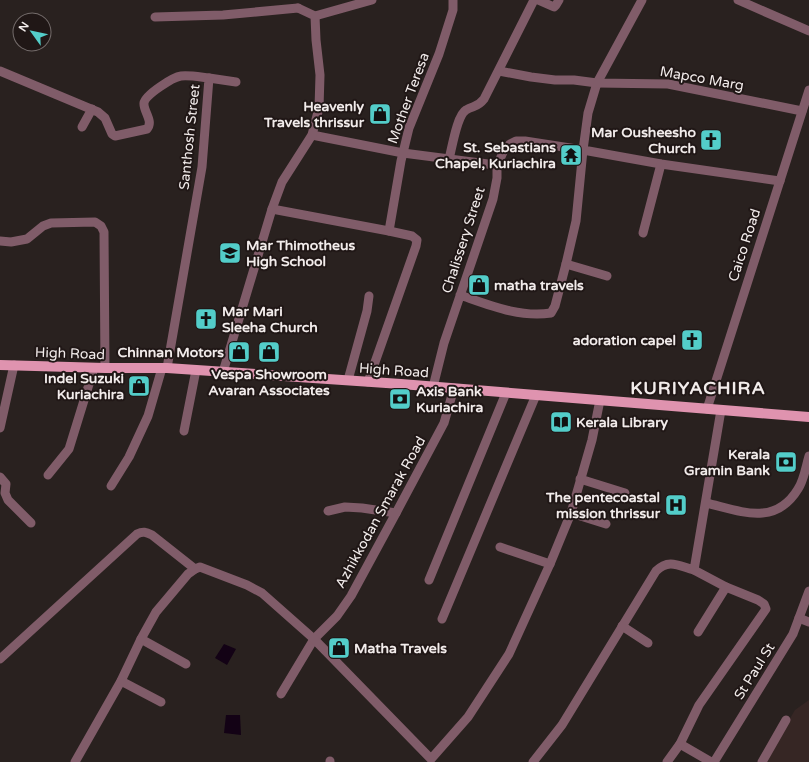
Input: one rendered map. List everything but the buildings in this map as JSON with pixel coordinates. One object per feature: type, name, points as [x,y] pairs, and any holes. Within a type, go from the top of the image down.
[{"type":"main road","name":"High Road","points":[[0,365],[94,368],[165,368],[454,388],[809,417]]},
{"type":"street","points":[[155,18],[223,15],[298,4],[316,16],[372,0]]},
{"type":"street","name":"Mother Teresa","points":[[389,230],[409,128],[439,54],[453,10],[453,0]]},
{"type":"street","points":[[449,159],[460,117],[465,111],[479,105],[484,99],[534,0]]},
{"type":"street","points":[[538,0],[554,7],[559,0]]},
{"type":"street","points":[[460,295],[506,311],[543,314],[551,313],[555,306],[576,221],[588,113],[597,83],[642,0]]},
{"type":"street","points":[[738,0],[809,31]]},
{"type":"street","points":[[223,372],[272,209],[282,182],[312,135],[318,108],[320,75],[316,40],[316,16]]},
{"type":"street","points":[[0,71],[92,109],[82,128]]},
{"type":"street","name":"Mapco Marg","points":[[499,71],[530,78],[597,83],[668,84],[802,111]]},
{"type":"street","name":"Santhosh Street","points":[[92,109],[105,118],[112,134],[115,136],[147,129],[150,124],[144,104],[148,95],[175,77],[182,76],[209,78],[202,167],[165,368],[148,416],[129,457],[110,486]]},
{"type":"street","points":[[209,78],[236,82]]},
{"type":"street","name":"Caico Road","points":[[707,409],[809,90]]},
{"type":"street","points":[[312,135],[403,153],[497,166],[504,150],[510,144],[516,141],[525,141],[780,182]]},
{"type":"street","points":[[643,233],[661,164]]},
{"type":"street","name":"Chalissery Street","points":[[434,387],[444,343],[493,199],[497,178],[497,166]]},
{"type":"street","points":[[272,209],[389,230],[412,236],[417,240],[368,382]]},
{"type":"street","points":[[0,241],[11,242],[27,239],[43,226],[51,223],[95,222],[101,226],[104,232],[106,368]]},
{"type":"street","points":[[566,264],[607,276]]},
{"type":"street","points":[[348,380],[370,296]]},
{"type":"street","points":[[0,428],[14,365]]},
{"type":"street","points":[[48,475],[69,450],[94,368]]},
{"type":"street","points":[[184,431],[196,370]]},
{"type":"street","name":"Azhikkodan Smarak Road","points":[[281,694],[314,639],[337,616],[351,596],[444,423],[454,388]]},
{"type":"street","points":[[429,580],[506,393]]},
{"type":"street","points":[[442,619],[536,395]]},
{"type":"street","points":[[75,762],[121,681],[156,612],[188,574],[195,568],[200,567],[247,585],[262,593],[314,639],[432,760],[468,717],[509,654],[550,564],[571,513],[592,440],[600,400]]},
{"type":"street","points":[[694,570],[722,410]]},
{"type":"street","points":[[706,503],[750,513],[776,511],[784,505],[799,488],[809,456]]},
{"type":"street","points":[[0,477],[6,484],[2,494],[31,523]]},
{"type":"street","points":[[580,479],[624,493]]},
{"type":"street","points":[[328,511],[344,507],[396,513]]},
{"type":"street","points":[[571,513],[606,524]]},
{"type":"street","points":[[0,659],[141,532],[152,535],[195,568]]},
{"type":"street","points":[[500,547],[550,564]]},
{"type":"street","points":[[533,762],[562,724],[656,571],[669,563],[694,570],[726,587],[758,600],[764,604],[766,609],[703,699],[680,744],[667,762]]},
{"type":"street","points":[[698,632],[726,587]]},
{"type":"street","name":"St Paul St","points":[[712,762],[793,634],[809,591]]},
{"type":"street","points":[[799,618],[809,622]]},
{"type":"street","points":[[622,626],[648,642]]},
{"type":"street","points":[[141,639],[186,664]]},
{"type":"street","points":[[121,681],[161,702]]},
{"type":"street","points":[[762,762],[786,720]]},
{"type":"street","points":[[680,744],[712,762]]},
{"type":"shaded area","points":[[224,644],[236,649],[227,665],[215,658]]},
{"type":"shaded area","points":[[809,700],[809,762],[764,762],[795,710]]},
{"type":"shaded area","points":[[226,715],[240,715],[241,735],[224,733]]},
{"type":"place","name":"Heavenly Travels thrissur","points":[[380,114]]},
{"type":"place","name":"Mar Ousheesho Church","points":[[711,140]]},
{"type":"place","name":"St. Sebastians Chapel, Kuriachira","points":[[571,155]]},
{"type":"place","name":"Mar Thimotheus High School","points":[[230,253]]},
{"type":"place","name":"matha travels","points":[[479,285]]},
{"type":"place","name":"Mar Mari Sleeha Church","points":[[206,319]]},
{"type":"place","name":"adoration capel","points":[[692,340]]},
{"type":"place","name":"Chinnan Motors","points":[[239,352]]},
{"type":"place","name":"Vespa Showroom Avaran Associates","points":[[269,352]]},
{"type":"place","name":"Indel Suzuki Kuriachira","points":[[139,386]]},
{"type":"place","name":"Axis Bank Kuriachira","points":[[400,399]]},
{"type":"place","name":"Kerala Library","points":[[561,422]]},
{"type":"place","name":"Kerala Gramin Bank","points":[[786,462]]},
{"type":"place","name":"The pentecoastal mission thrissur","points":[[676,505]]},
{"type":"place","name":"Matha Travels","points":[[339,648]]},
{"type":"district","name":"KURIYACHIRA","points":[[698,388]]}]
